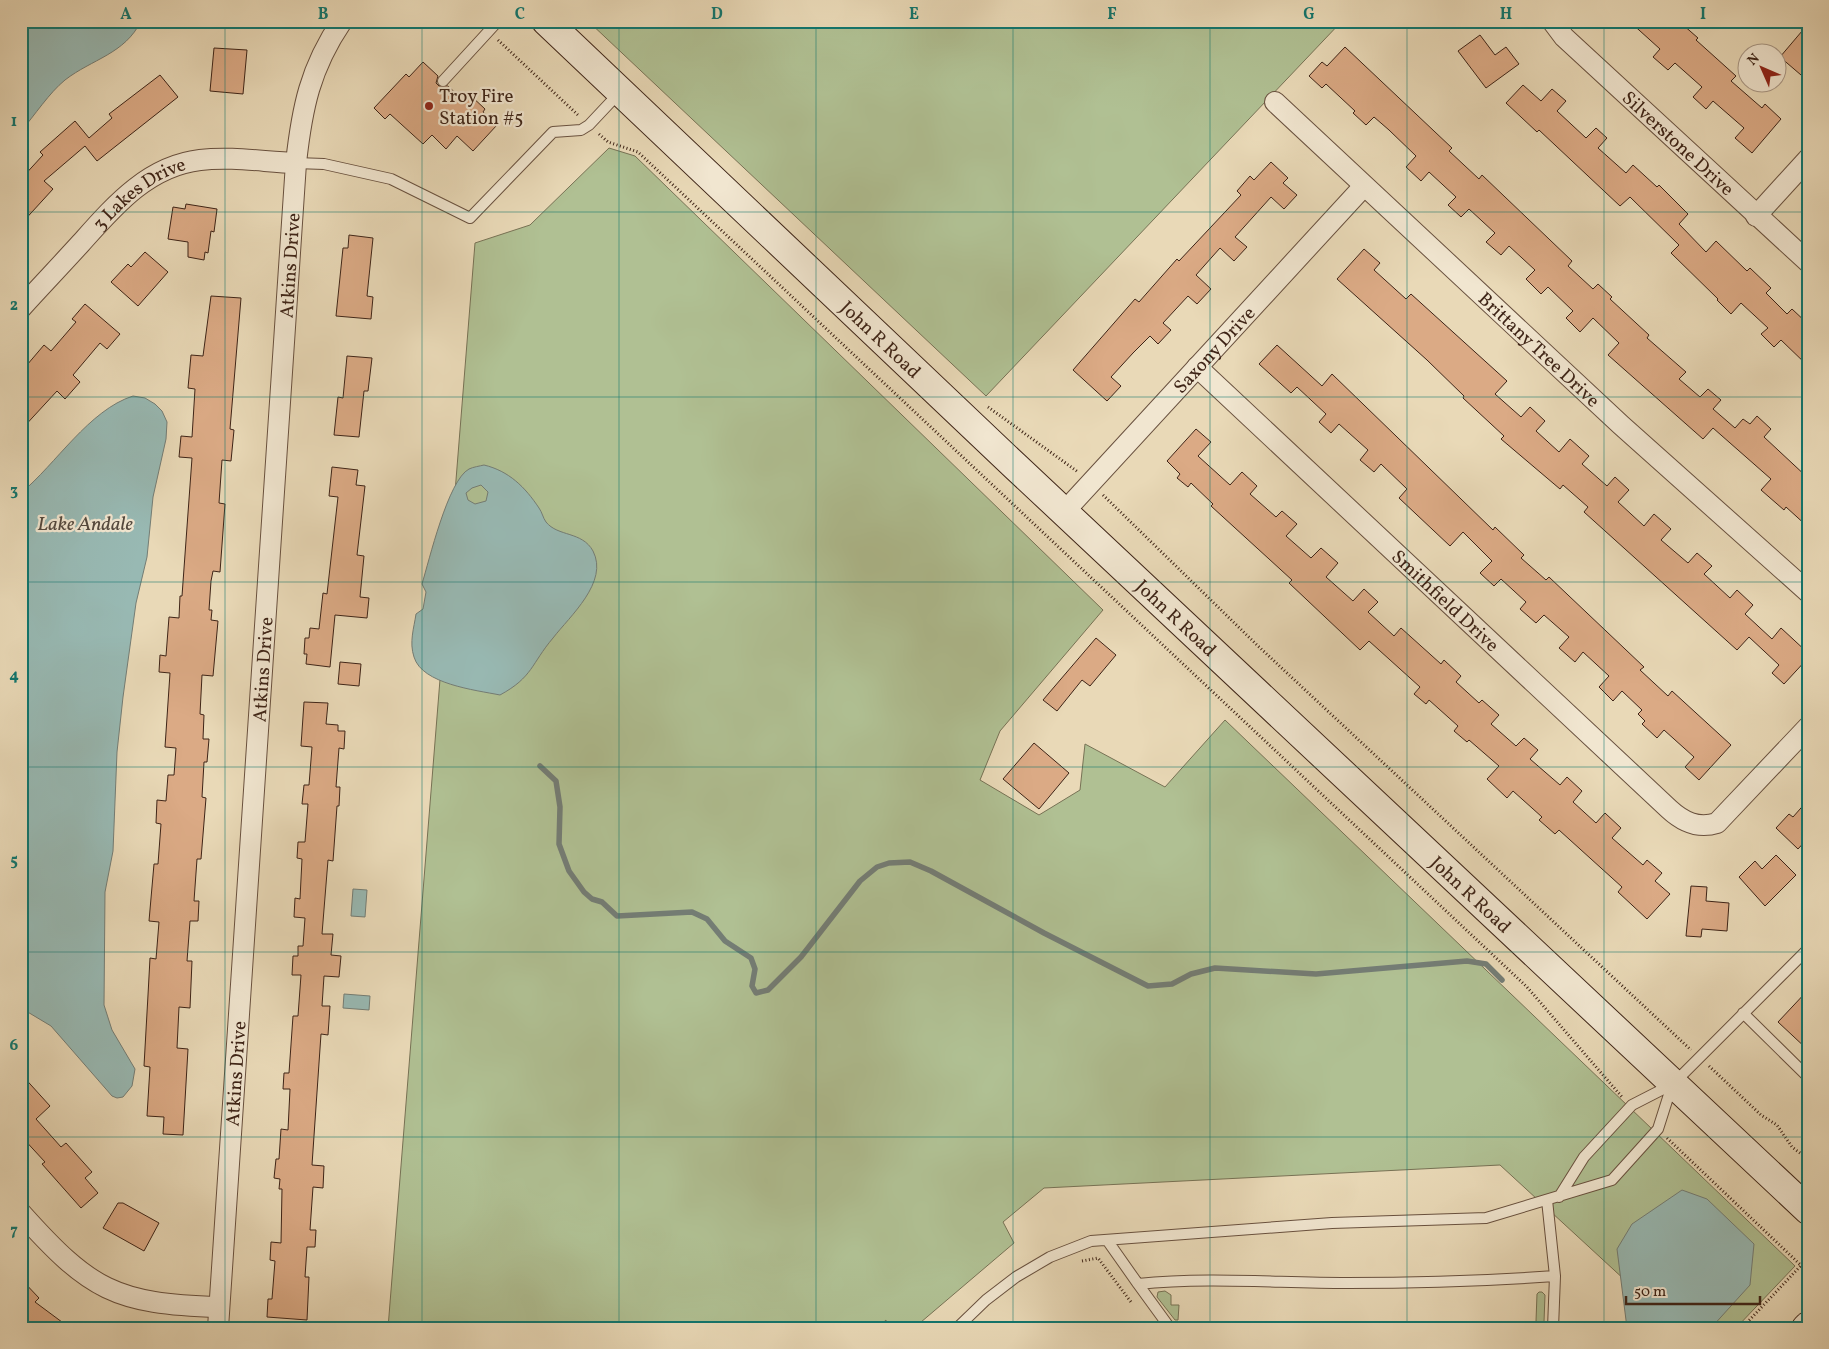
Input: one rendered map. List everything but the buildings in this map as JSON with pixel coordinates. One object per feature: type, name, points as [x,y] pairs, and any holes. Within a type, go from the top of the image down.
[{"type":"main road","name":"John R Road","points":[[546,21],[1064,512],[1808,1210]]},
{"type":"street","name":"Atkins Drive","points":[[218,1328],[296,163],[302,110],[315,68],[342,21]]},
{"type":"street","name":"Silverstone Drive","points":[[1552,21],[1564,37],[1808,262]]},
{"type":"street","name":"Brittany Tree Drive","points":[[1276,102],[1621,425],[1808,592]]},
{"type":"street","name":"3 Lakes Drive","points":[[21,308],[108,213],[136,187],[168,168],[201,159],[296,163]]},
{"type":"street","points":[[1756,216],[1808,159]]},
{"type":"street","name":"Saxony Drive","points":[[1064,512],[1364,186]]},
{"type":"street","name":"Smithfield Drive","points":[[1197,367],[1669,809],[1686,822],[1700,826],[1717,822],[1726,815],[1808,727]]},
{"type":"street","points":[[21,1213],[64,1258],[88,1279],[109,1290],[152,1303],[219,1307]]},
{"type":"lane","points":[[443,81],[498,21]]},
{"type":"lane","points":[[296,163],[324,164],[391,179],[470,218],[553,132],[581,130],[589,125],[621,91]]},
{"type":"lane","points":[[1559,1197],[1584,1157],[1632,1105],[1673,1084],[1808,949]]},
{"type":"lane","points":[[1743,1013],[1808,1077]]},
{"type":"lane","points":[[958,1328],[986,1300],[1016,1277],[1042,1262],[1091,1241],[1332,1223],[1486,1218],[1612,1180],[1658,1130],[1673,1084]]},
{"type":"lane","points":[[1547,1200],[1555,1276],[1553,1328]]},
{"type":"lane","points":[[1108,1240],[1170,1328]]},
{"type":"lane","points":[[1138,1284],[1179,1280],[1346,1283],[1484,1281],[1555,1276]]},
{"type":"path","points":[[489,31],[579,116]]},
{"type":"path","points":[[599,134],[608,142],[638,152],[1520,980],[1617,1091]]},
{"type":"path","points":[[1101,494],[1257,645],[1688,1047]]},
{"type":"path","points":[[1711,1068],[1761,1115],[1777,1125],[1792,1147],[1808,1159]]},
{"type":"path","points":[[1670,1140],[1808,1272]]},
{"type":"path","points":[[1098,1258],[1137,1308]]},
{"type":"path","points":[[1742,1328],[1808,1258]]},
{"type":"path","points":[[1142,1316],[1152,1328]]},
{"type":"path","points":[[1143,1328],[1148,1323]]},
{"type":"green space","points":[[588,21],[1342,21],[986,396]]},
{"type":"green space","points":[[609,148],[635,156],[1103,610],[1000,731],[980,780],[1039,815],[1080,790],[1085,744],[1165,787],[1225,720],[1795,1266],[1736,1328],[1677,1328],[1500,1165],[1044,1188],[1003,1222],[1014,1243],[914,1328],[887,1328],[886,1320],[877,1328],[388,1328],[475,243],[530,225]]},
{"type":"green space","points":[[1165,1291],[1171,1295],[1171,1305],[1179,1305],[1178,1320],[1175,1320],[1157,1297],[1158,1292]]},
{"type":"green space","points":[[1539,1292],[1545,1295],[1544,1322],[1541,1324],[1536,1321],[1537,1294]]},
{"type":"water","points":[[21,21],[141,21],[134,32],[117,49],[75,73],[59,85],[21,131]]},
{"type":"water","name":"Lake Andale","points":[[133,396],[145,398],[155,404],[162,411],[167,422],[166,439],[153,497],[147,557],[136,603],[123,697],[117,752],[113,851],[105,892],[104,1005],[112,1030],[135,1069],[132,1086],[123,1097],[117,1098],[112,1096],[51,1026],[21,1008],[21,493],[87,425],[117,403]]},
{"type":"water","points":[[484,465],[501,471],[516,481],[534,500],[546,522],[557,530],[583,540],[593,551],[597,563],[596,575],[592,586],[577,609],[546,647],[531,670],[519,682],[500,695],[464,688],[438,680],[427,674],[414,657],[412,646],[416,614],[423,609],[426,592],[422,584],[434,540],[447,504],[461,476],[469,469]],"holes":[[[481,485],[488,492],[486,501],[475,504],[468,500],[466,493],[472,488]]]},
{"type":"water","points":[[353,889],[367,890],[365,917],[351,916]]},
{"type":"water","points":[[344,994],[370,996],[369,1010],[343,1008]]},
{"type":"water","points":[[1682,1190],[1707,1199],[1754,1244],[1750,1285],[1711,1328],[1627,1328],[1617,1249],[1632,1224]]},
{"type":"waterway","points":[[540,766],[556,781],[560,807],[559,844],[569,871],[584,892],[592,899],[602,902],[617,916],[692,912],[707,919],[725,941],[751,958],[755,969],[752,986],[756,993],[768,990],[801,957],[860,881],[877,867],[889,863],[910,862],[931,871],[1044,933],[1148,986],[1172,984],[1191,974],[1215,968],[1316,974],[1467,961],[1486,964],[1502,980]]},
{"type":"place","name":"Troy Fire Station #5","points":[[429,106]]}]
